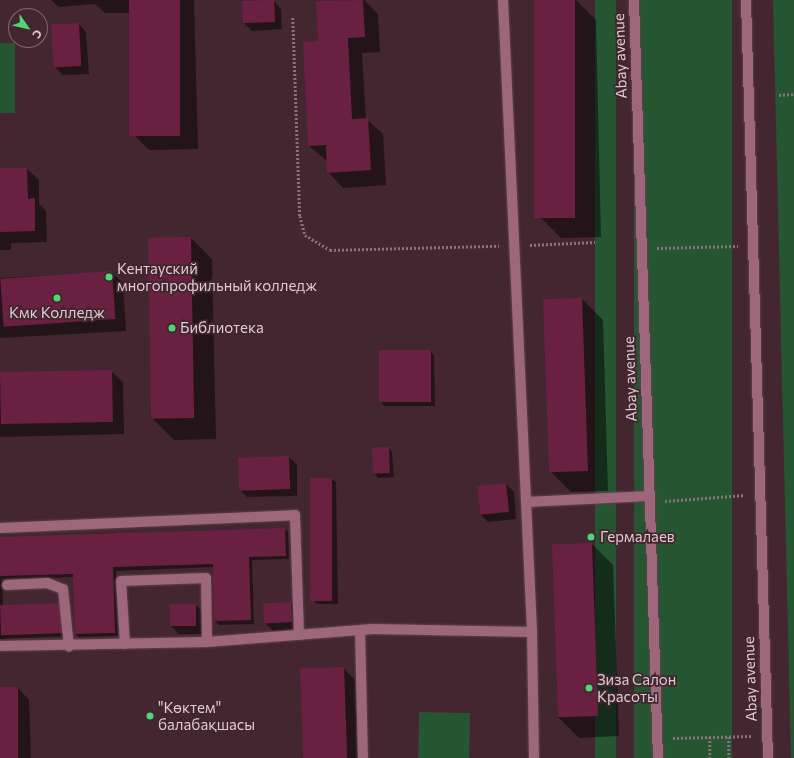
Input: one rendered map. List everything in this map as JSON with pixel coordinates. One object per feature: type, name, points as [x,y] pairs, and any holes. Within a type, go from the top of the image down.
[{"type":"street","points":[[503,0],[512,246],[532,632],[534,758]]},
{"type":"street","name":"Abay avenue","points":[[634,0],[658,758]]},
{"type":"street","name":"Abay avenue","points":[[746,0],[766,736],[768,758]]},
{"type":"street","points":[[526,502],[649,499]]},
{"type":"street","points":[[0,528],[295,515],[299,635]]},
{"type":"street","points":[[125,644],[121,581],[206,578],[207,642]]},
{"type":"street","points":[[7,586],[47,583],[63,589],[70,647]]},
{"type":"street","points":[[0,646],[70,647],[207,642],[360,630],[532,632]]},
{"type":"street","points":[[360,630],[363,758]]},
{"type":"path","points":[[293,18],[300,216],[305,235],[330,250],[512,246],[595,242]]},
{"type":"path","points":[[779,95],[794,94]]},
{"type":"path","points":[[641,248],[753,246]]},
{"type":"path","points":[[649,499],[760,494]]},
{"type":"path","points":[[657,738],[766,736]]},
{"type":"path","points":[[710,737],[710,758]]},
{"type":"path","points":[[729,737],[729,758]]},
{"type":"green space","points":[[595,0],[616,0],[616,758],[595,758]]},
{"type":"green space","points":[[634,0],[732,0],[732,758],[634,758]]},
{"type":"green space","points":[[773,0],[794,0],[794,758],[791,758]]},
{"type":"green space","points":[[0,43],[8,43],[8,48],[15,48],[15,113],[0,113]]},
{"type":"green space","points":[[419,712],[470,713],[469,758],[418,758]]},
{"type":"building","points":[[129,0],[180,0],[180,136],[129,136]]},
{"type":"building","points":[[274,0],[275,22],[243,23],[242,1]]},
{"type":"building","points":[[363,0],[365,37],[348,38],[352,119],[368,118],[371,170],[327,173],[326,145],[308,146],[303,42],[318,41],[316,1]]},
{"type":"building","points":[[534,0],[575,0],[575,218],[534,218]]},
{"type":"building","points":[[79,23],[81,66],[53,67],[51,24]]},
{"type":"building","points":[[0,168],[27,168],[28,199],[35,198],[35,231],[0,232]]},
{"type":"building","name":"Библиотека","points":[[191,237],[194,418],[151,419],[148,238]]},
{"type":"building","name":"Кмк Колледж","points":[[112,271],[115,319],[4,327],[0,279]]},
{"type":"building","points":[[582,298],[588,471],[549,472],[543,299]]},
{"type":"building","points":[[379,350],[431,350],[431,402],[379,402]]},
{"type":"building","points":[[112,370],[113,422],[1,424],[0,372]]},
{"type":"building","points":[[389,447],[390,473],[373,474],[372,448]]},
{"type":"building","points":[[289,456],[290,489],[239,491],[238,458]]},
{"type":"building","points":[[310,478],[332,478],[332,601],[310,601]]},
{"type":"building","points":[[506,483],[509,512],[480,515],[477,486]]},
{"type":"building","points":[[285,528],[286,556],[249,557],[251,620],[214,621],[213,564],[113,567],[115,633],[75,634],[73,574],[0,576],[0,537]]},
{"type":"building","points":[[592,543],[598,716],[558,717],[552,544]]},
{"type":"building","points":[[291,602],[292,622],[264,623],[263,603]]},
{"type":"building","points":[[65,603],[66,633],[1,635],[0,605]]},
{"type":"building","points":[[170,604],[196,604],[196,626],[170,626]]},
{"type":"building","points":[[344,667],[347,758],[303,758],[300,669]]},
{"type":"building","points":[[0,687],[18,687],[18,758],[0,758]]},
{"type":"place","name":"Кентауский многопрофильный колледж","points":[[109,277]]},
{"type":"place","name":"Кмк Колледж","points":[[57,298]]},
{"type":"place","name":"Библиотека","points":[[172,328]]},
{"type":"place","name":"Гермалаев","points":[[591,537]]},
{"type":"place","name":"Зиза Салон Красоты","points":[[589,688]]},
{"type":"place","name":"\"Көктем\" балабақшасы","points":[[150,716]]}]
